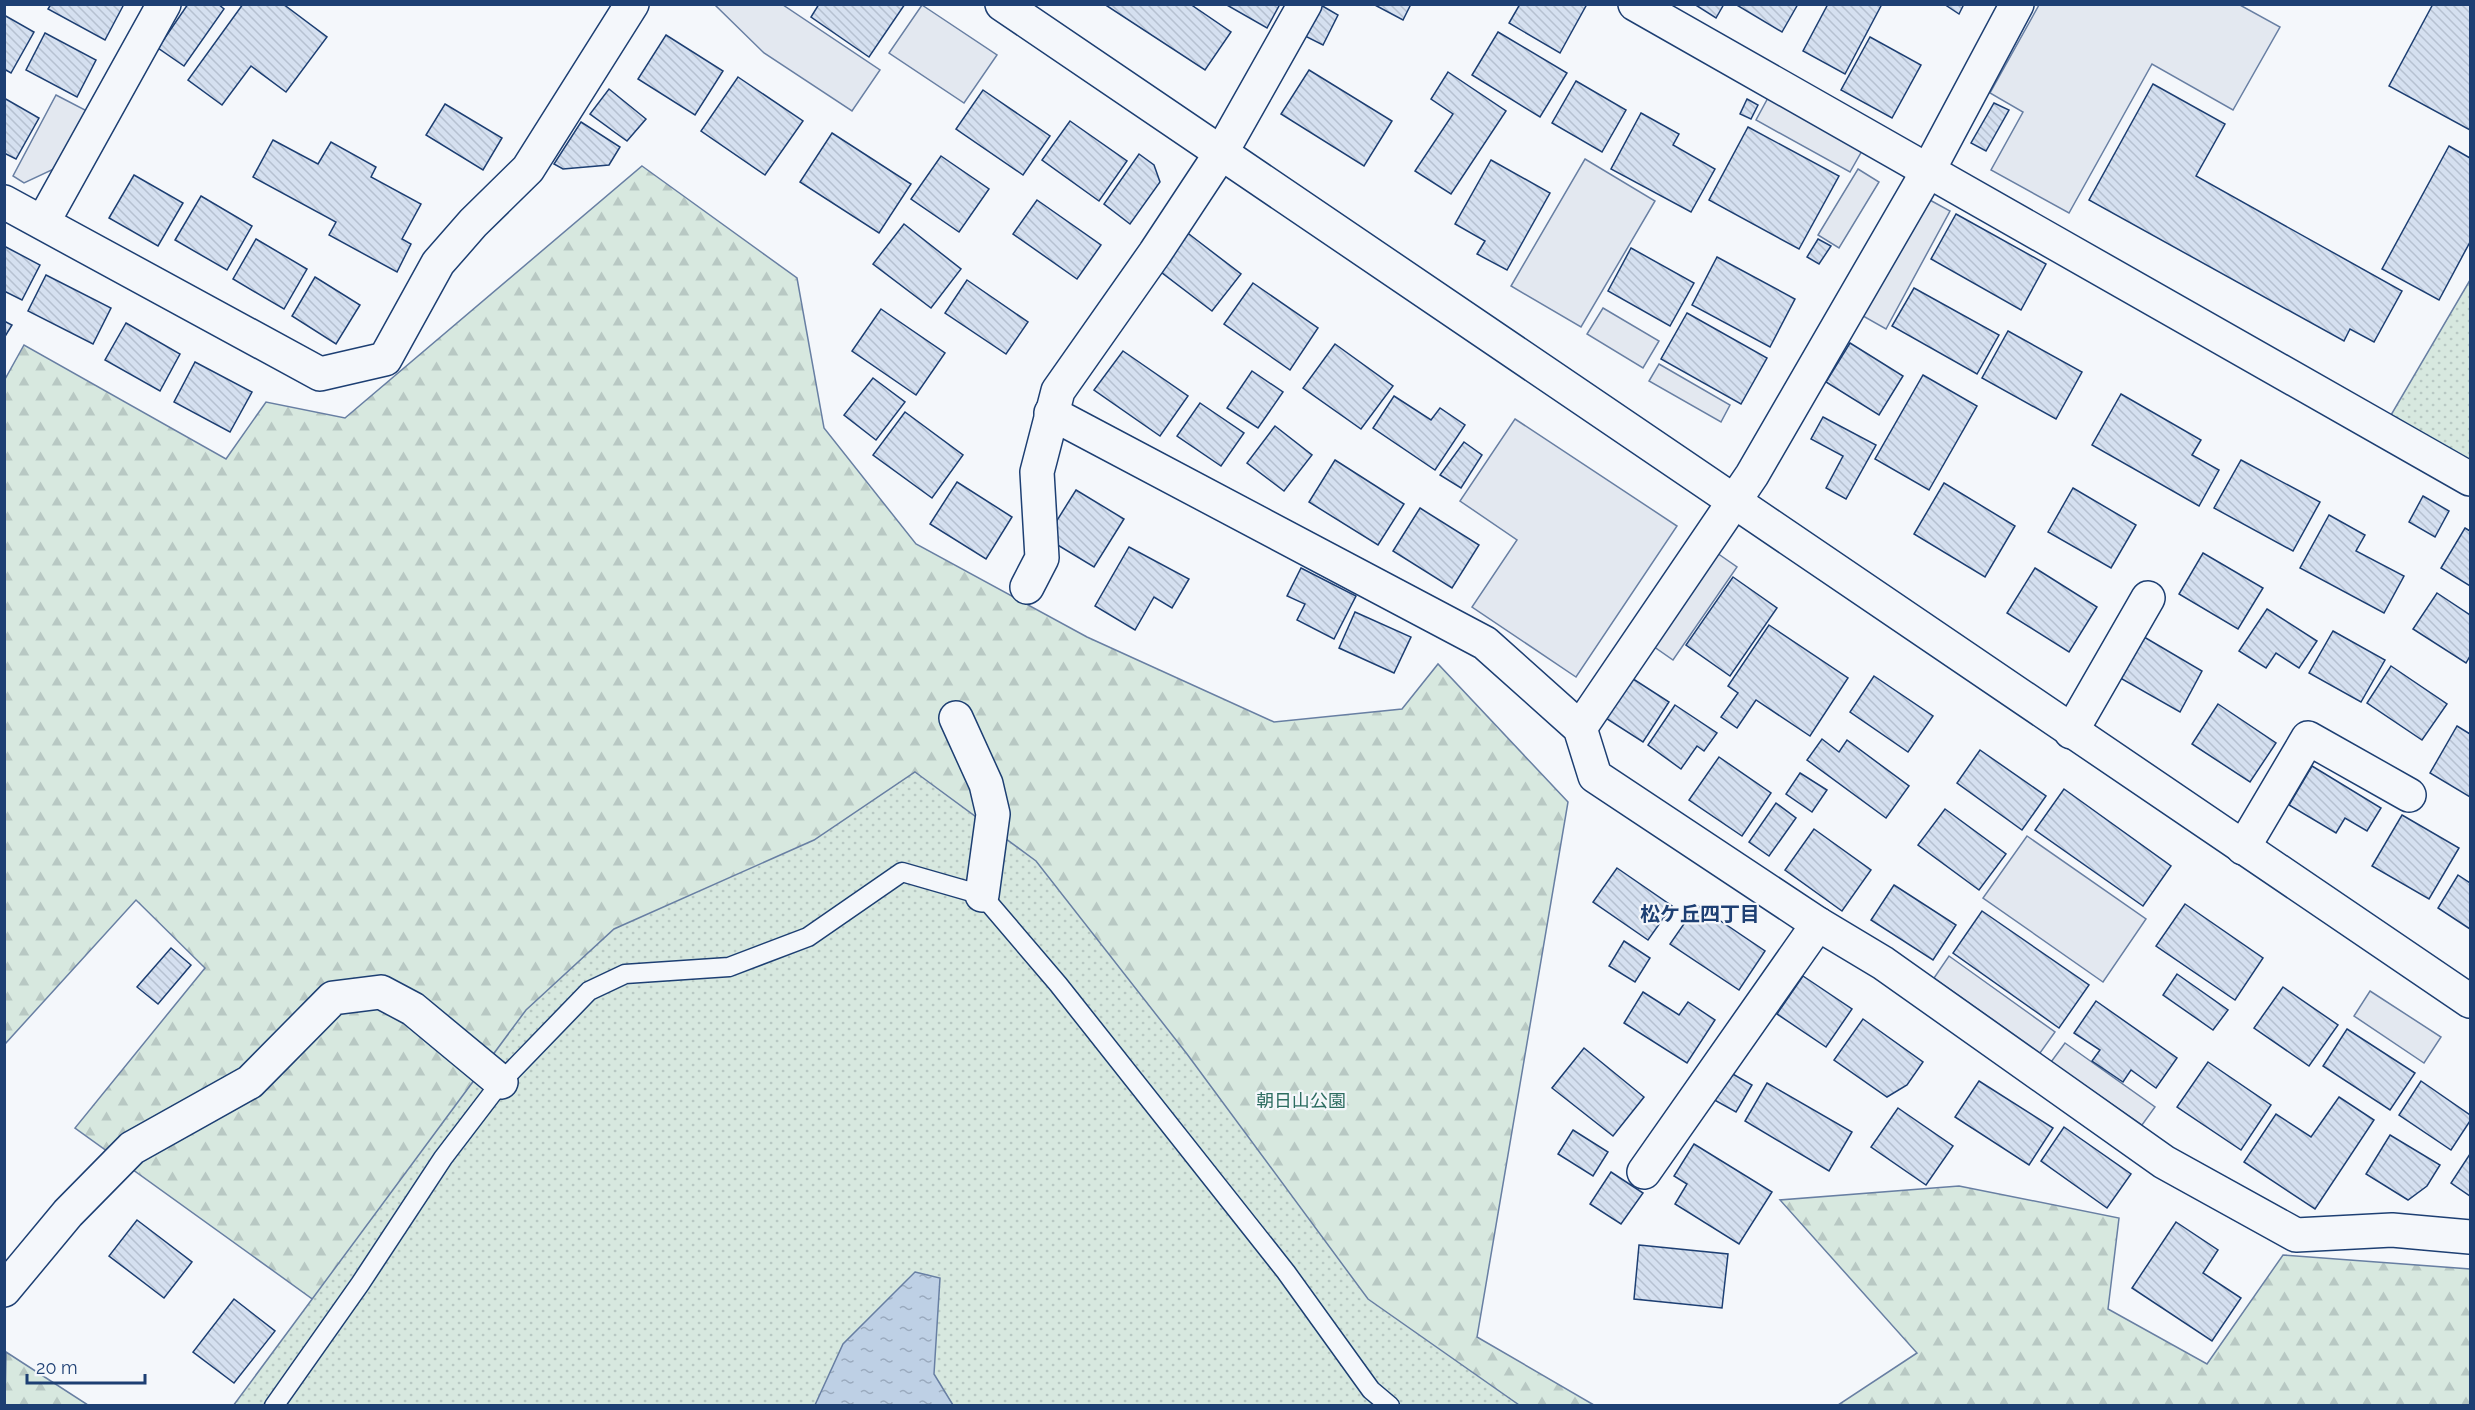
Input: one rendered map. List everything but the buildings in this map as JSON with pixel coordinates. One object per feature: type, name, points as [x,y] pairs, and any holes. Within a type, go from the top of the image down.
[{"type":"street","points":[[43,222],[164,4]]},
{"type":"street","points":[[4,202],[320,374],[385,359],[438,263],[528,170],[632,4]]},
{"type":"street","points":[[1002,4],[2470,1001]]},
{"type":"street","points":[[1027,587],[1042,558],[1037,472],[1058,391],[1094,336],[1155,253],[1221,153],[1305,4]]},
{"type":"street","points":[[1635,4],[2470,479]]},
{"type":"street","points":[[1580,728],[1736,501],[1928,171],[2017,4]]},
{"type":"street","points":[[1051,413],[1485,642],[1580,728],[1595,776],[1818,924],[1883,963],[2164,1162],[2296,1235],[2392,1230],[2470,1237]]},
{"type":"street","points":[[2072,732],[2148,598]]},
{"type":"street","points":[[956,718],[986,784],[993,814],[982,895]]},
{"type":"street","points":[[2243,848],[2308,738],[2409,795]]},
{"type":"street","points":[[1644,1172],[1818,924]]},
{"type":"street","points":[[4,1290],[68,1213],[132,1148],[250,1083],[333,998],[381,992],[413,1010],[501,1082]]},
{"type":"lane","points":[[274,1406],[360,1284],[443,1158],[501,1082],[589,991],[625,974],[729,967],[808,938],[902,872],[982,895],[1058,984],[1286,1272],[1371,1390],[1390,1406]]},
{"type":"green space","name":"朝日山公園","points":[[642,166],[797,278],[824,428],[916,544],[1087,637],[1274,722],[1402,709],[1438,664],[1568,802],[1477,1337],[1594,1405],[1079,1405],[329,1311],[75,1128],[205,968],[136,900],[5,1044],[4,381],[24,345],[226,459],[266,402],[345,418]]},
{"type":"green space","points":[[2470,280],[2470,462],[2391,415]]},
{"type":"green space","points":[[915,772],[1036,861],[1187,1054],[1368,1299],[1519,1405],[233,1406],[526,1010],[614,929],[814,840]]},
{"type":"green space","points":[[1959,1186],[2119,1218],[2108,1309],[2207,1364],[2283,1255],[2470,1269],[2470,1405],[1838,1405],[1917,1353],[1780,1200]]},
{"type":"green space","points":[[6,1352],[88,1405],[5,1405]]},
{"type":"shaded area","points":[[715,5],[783,5],[880,70],[852,111],[764,53]]},
{"type":"shaded area","points":[[922,5],[997,55],[964,103],[889,53]]},
{"type":"shaded area","points":[[2039,5],[2240,5],[2280,27],[2233,110],[2152,64],[2069,213],[1991,170],[2023,112],[1990,93]]},
{"type":"shaded area","points":[[56,95],[87,111],[56,168],[24,183],[13,176]]},
{"type":"shaded area","points":[[1769,96],[1863,149],[1850,172],[1756,120]]},
{"type":"shaded area","points":[[1585,159],[1655,201],[1581,327],[1511,286]]},
{"type":"shaded area","points":[[1858,169],[1879,182],[1839,248],[1818,235]]},
{"type":"shaded area","points":[[1928,199],[1950,211],[1886,329],[1863,316]]},
{"type":"shaded area","points":[[1603,308],[1659,341],[1643,368],[1587,334]]},
{"type":"shaded area","points":[[1659,364],[1730,405],[1721,422],[1649,381]]},
{"type":"shaded area","points":[[1515,419],[1677,526],[1576,677],[1472,607],[1517,540],[1460,501]]},
{"type":"shaded area","points":[[1717,553],[1737,567],[1673,660],[1653,646]]},
{"type":"shaded area","points":[[2027,836],[2146,919],[2103,982],[1983,898]]},
{"type":"shaded area","points":[[1949,956],[2055,1032],[2040,1053],[1934,978]]},
{"type":"shaded area","points":[[2370,991],[2441,1037],[2424,1063],[2354,1016]]},
{"type":"shaded area","points":[[2065,1043],[2155,1107],[2142,1125],[2051,1062]]},
{"type":"water","points":[[915,1272],[940,1278],[934,1374],[953,1405],[815,1405],[843,1344]]},
{"type":"district","name":"松ケ丘四丁目","points":[[1700,914]]}]
